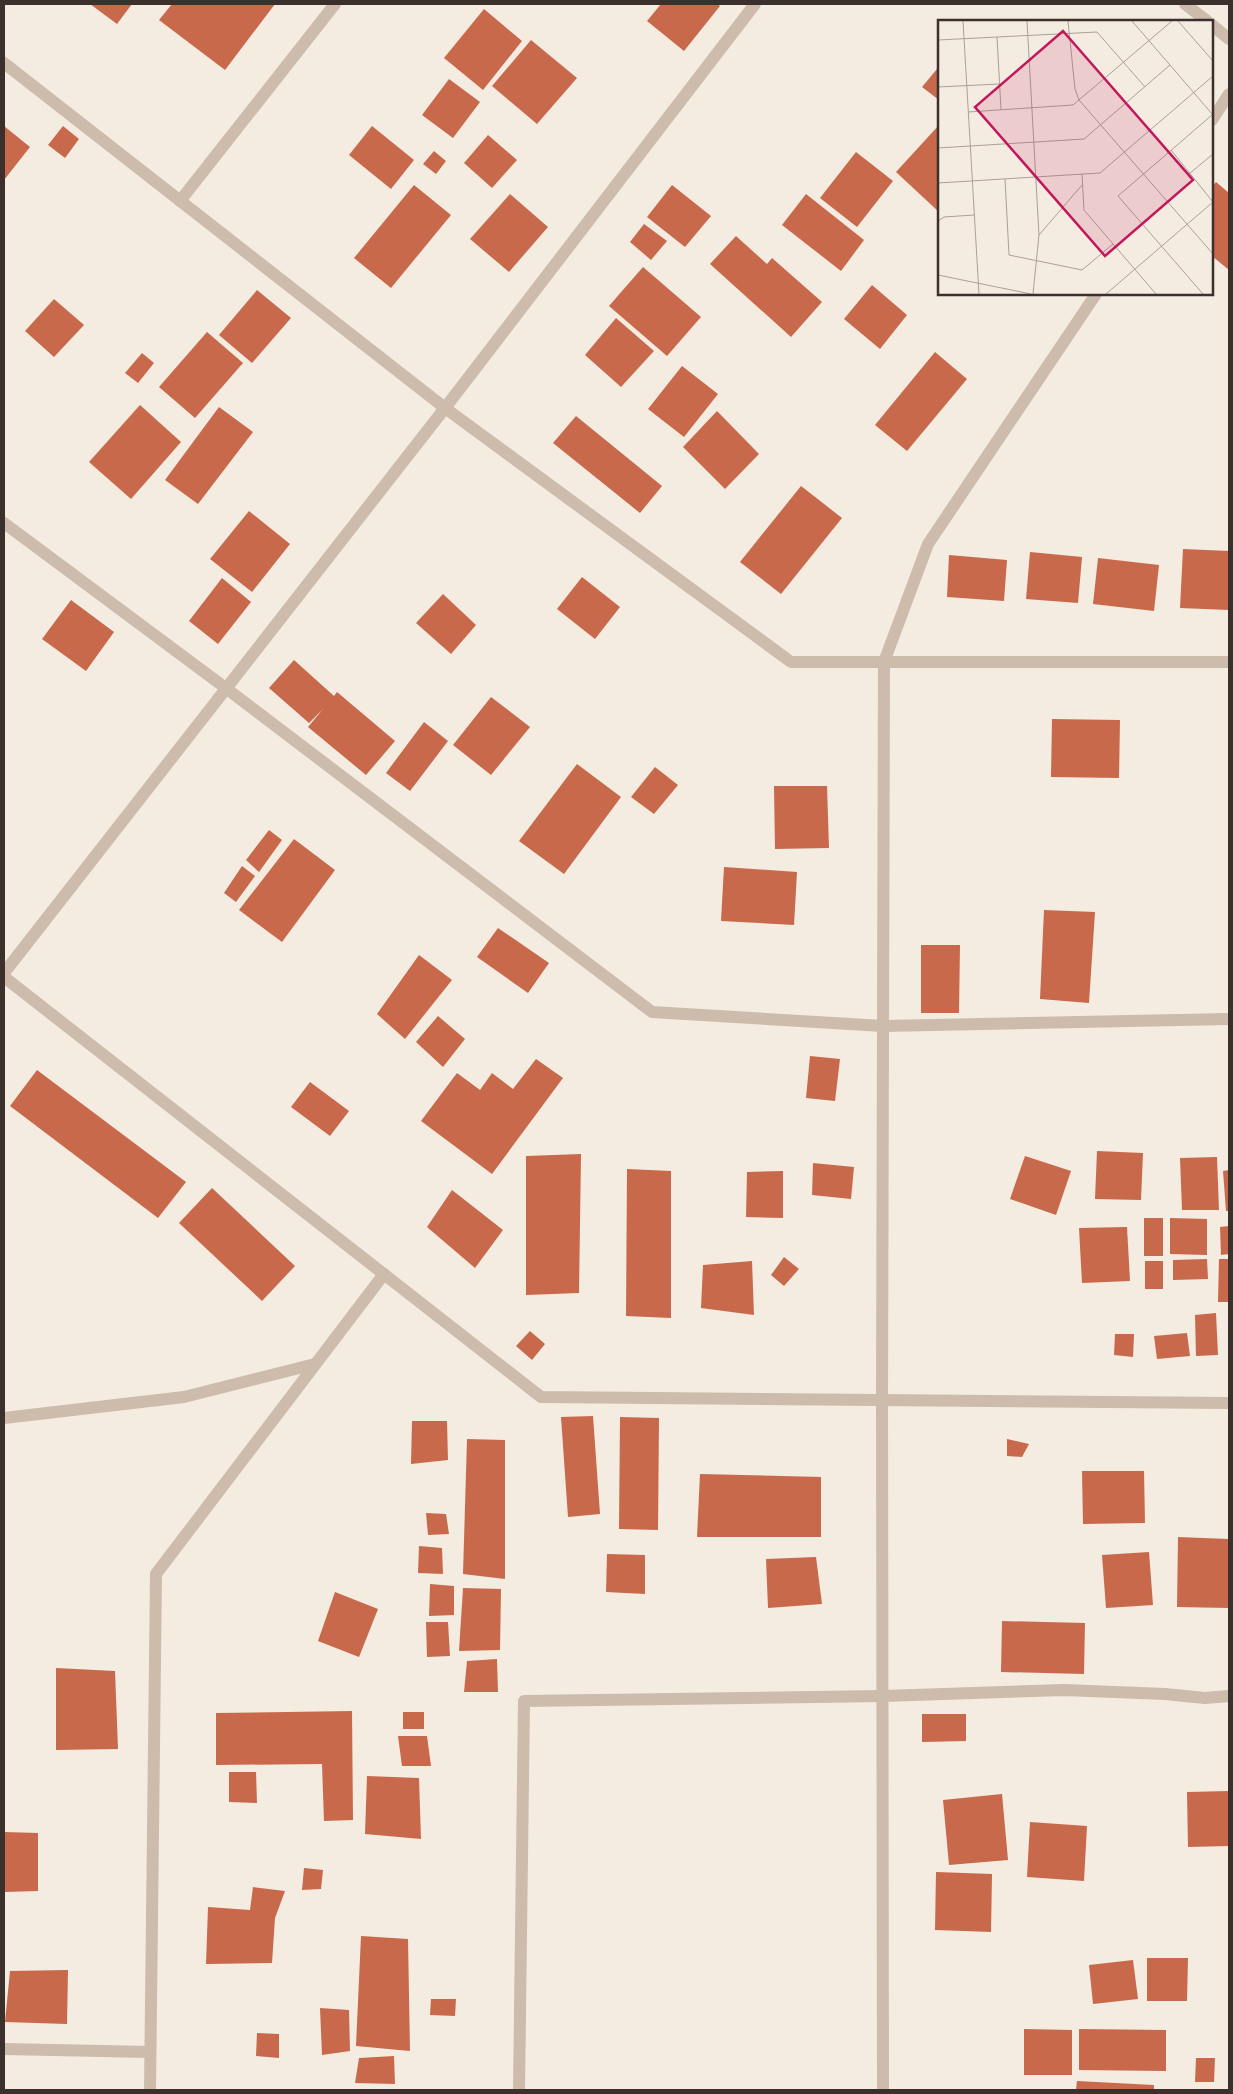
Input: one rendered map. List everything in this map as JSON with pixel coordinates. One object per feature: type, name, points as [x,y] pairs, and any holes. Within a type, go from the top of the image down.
[{"type":"street","points":[[180,201],[335,4]]},
{"type":"street","points":[[755,4],[445,408],[4,975],[541,1397],[882,1398],[1229,1403]]},
{"type":"street","points":[[1184,4],[1206,20]]},
{"type":"street","points":[[1213,26],[1229,39]]},
{"type":"street","points":[[4,63],[445,408],[791,662],[1229,662]]},
{"type":"street","points":[[1213,118],[1229,94]]},
{"type":"street","points":[[883,2090],[882,1026],[884,662],[928,544],[1095,295]]},
{"type":"street","points":[[4,523],[227,689],[652,1012],[882,1026],[1229,1019]]},
{"type":"street","points":[[150,2090],[156,1574],[384,1274]]},
{"type":"street","points":[[4,1418],[184,1397],[315,1364]]},
{"type":"street","points":[[520,2090],[524,1701],[883,1696],[1064,1690],[1165,1694],[1205,1698],[1229,1696]]},
{"type":"street","points":[[4,2049],[150,2052]]},
{"type":"building","points":[[90,4],[132,4],[117,24]]},
{"type":"building","points":[[172,4],[275,4],[225,70],[159,20]]},
{"type":"building","points":[[661,4],[717,4],[720,6],[684,51],[647,21]]},
{"type":"building","points":[[484,9],[522,41],[483,90],[444,58]]},
{"type":"building","points":[[531,40],[577,78],[537,124],[492,86]]},
{"type":"building","points":[[937,69],[938,99],[922,87]]},
{"type":"building","points":[[449,79],[480,102],[453,138],[422,115]]},
{"type":"building","points":[[4,126],[30,147],[4,180]]},
{"type":"building","points":[[63,126],[79,139],[65,158],[48,145]]},
{"type":"building","points":[[372,126],[414,160],[391,189],[349,155]]},
{"type":"building","points":[[938,126],[938,211],[896,172]]},
{"type":"building","points":[[488,135],[517,160],[492,188],[464,163]]},
{"type":"building","points":[[434,151],[446,161],[436,174],[423,164]]},
{"type":"building","points":[[856,152],[893,181],[857,227],[820,198]]},
{"type":"building","points":[[1216,182],[1229,193],[1229,270],[1213,257],[1213,186]]},
{"type":"building","points":[[414,185],[451,215],[391,288],[354,258]]},
{"type":"building","points":[[672,185],[711,216],[685,247],[647,217]]},
{"type":"building","points":[[510,194],[548,227],[509,272],[470,239]]},
{"type":"building","points":[[806,194],[864,240],[841,271],[782,225]]},
{"type":"building","points":[[644,224],[667,241],[651,260],[630,242]]},
{"type":"building","points":[[736,236],[767,264],[772,258],[822,302],[791,337],[710,264]]},
{"type":"building","points":[[643,267],[701,317],[667,356],[609,306]]},
{"type":"building","points":[[872,285],[907,315],[880,349],[844,319]]},
{"type":"building","points":[[257,290],[291,318],[252,363],[219,335]]},
{"type":"building","points":[[54,299],[84,325],[54,357],[25,331]]},
{"type":"building","points":[[616,318],[654,351],[621,387],[585,355]]},
{"type":"building","points":[[207,332],[243,363],[195,418],[159,387]]},
{"type":"building","points":[[935,352],[967,379],[907,451],[875,425]]},
{"type":"building","points":[[142,353],[154,363],[138,383],[125,373]]},
{"type":"building","points":[[682,366],[718,394],[684,437],[648,409]]},
{"type":"building","points":[[140,405],[181,442],[131,499],[89,462]]},
{"type":"building","points":[[219,407],[253,432],[198,504],[165,480]]},
{"type":"building","points":[[717,411],[759,454],[725,489],[683,447]]},
{"type":"building","points":[[576,416],[662,486],[640,513],[553,443]]},
{"type":"building","points":[[801,486],[842,518],[781,594],[740,562]]},
{"type":"building","points":[[249,511],[290,544],[252,592],[210,559]]},
{"type":"building","points":[[1183,549],[1229,551],[1229,610],[1180,608]]},
{"type":"building","points":[[1030,552],[1082,557],[1078,603],[1026,599]]},
{"type":"building","points":[[949,555],[1007,560],[1004,601],[947,597]]},
{"type":"building","points":[[1098,558],[1159,565],[1154,611],[1093,604]]},
{"type":"building","points":[[582,577],[620,607],[595,639],[557,609]]},
{"type":"building","points":[[222,578],[251,602],[218,644],[189,621]]},
{"type":"building","points":[[443,594],[476,625],[451,654],[416,623]]},
{"type":"building","points":[[71,600],[114,632],[86,671],[42,639]]},
{"type":"building","points":[[294,660],[334,696],[337,692],[395,741],[366,775],[308,727],[323,709],[309,723],[269,688]]},
{"type":"building","points":[[491,697],[530,727],[491,775],[453,745]]},
{"type":"building","points":[[1052,719],[1120,720],[1119,778],[1051,777]]},
{"type":"building","points":[[424,722],[448,741],[410,791],[386,773]]},
{"type":"building","points":[[577,764],[621,797],[564,874],[519,841]]},
{"type":"building","points":[[655,767],[678,785],[654,814],[631,797]]},
{"type":"building","points":[[774,786],[827,786],[829,848],[775,849]]},
{"type":"building","points":[[269,830],[282,840],[259,872],[246,860]]},
{"type":"building","points":[[294,839],[335,870],[282,942],[239,910]]},
{"type":"building","points":[[242,866],[255,876],[236,902],[224,893]]},
{"type":"building","points":[[724,867],[797,872],[794,925],[721,921]]},
{"type":"building","points":[[1044,910],[1095,912],[1089,1003],[1040,999]]},
{"type":"building","points":[[498,928],[549,963],[528,993],[477,957]]},
{"type":"building","points":[[921,945],[960,945],[959,1013],[921,1013]]},
{"type":"building","points":[[419,955],[452,980],[405,1039],[377,1014]]},
{"type":"building","points":[[438,1016],[465,1039],[443,1067],[416,1042]]},
{"type":"building","points":[[810,1056],[840,1059],[835,1101],[806,1098]]},
{"type":"building","points":[[536,1059],[563,1078],[492,1174],[421,1121],[457,1073],[480,1090],[492,1073],[513,1089]]},
{"type":"building","points":[[37,1070],[186,1182],[158,1218],[10,1106]]},
{"type":"building","points":[[310,1082],[349,1111],[330,1136],[291,1107]]},
{"type":"building","points":[[1097,1151],[1143,1153],[1141,1200],[1095,1199]]},
{"type":"building","points":[[581,1154],[579,1293],[526,1295],[526,1156]]},
{"type":"building","points":[[1025,1156],[1071,1171],[1056,1215],[1010,1199]]},
{"type":"building","points":[[1217,1157],[1219,1210],[1182,1210],[1180,1158]]},
{"type":"building","points":[[813,1163],[854,1167],[851,1199],[812,1195]]},
{"type":"building","points":[[627,1169],[671,1171],[671,1318],[626,1316]]},
{"type":"building","points":[[1229,1170],[1229,1211],[1226,1211],[1223,1171]]},
{"type":"building","points":[[783,1171],[783,1218],[746,1217],[747,1172]]},
{"type":"building","points":[[212,1188],[295,1266],[262,1301],[179,1223]]},
{"type":"building","points":[[452,1190],[503,1230],[475,1268],[427,1227]]},
{"type":"building","points":[[1144,1218],[1163,1218],[1163,1256],[1144,1256]]},
{"type":"building","points":[[1170,1218],[1207,1219],[1207,1255],[1170,1254]]},
{"type":"building","points":[[1229,1226],[1229,1254],[1221,1255],[1220,1227]]},
{"type":"building","points":[[1127,1227],[1130,1281],[1082,1283],[1079,1228]]},
{"type":"building","points":[[784,1257],[799,1269],[784,1286],[771,1275]]},
{"type":"building","points":[[1207,1259],[1208,1279],[1173,1280],[1173,1260]]},
{"type":"building","points":[[1219,1259],[1229,1259],[1229,1302],[1218,1302]]},
{"type":"building","points":[[752,1261],[754,1315],[701,1308],[703,1265]]},
{"type":"building","points":[[1145,1261],[1163,1261],[1163,1289],[1145,1289]]},
{"type":"building","points":[[1216,1313],[1218,1355],[1196,1356],[1195,1315]]},
{"type":"building","points":[[530,1331],[545,1344],[532,1360],[516,1346]]},
{"type":"building","points":[[1187,1333],[1190,1356],[1157,1359],[1154,1336]]},
{"type":"building","points":[[1115,1334],[1134,1334],[1133,1357],[1114,1355]]},
{"type":"building","points":[[593,1416],[600,1514],[568,1517],[561,1417]]},
{"type":"building","points":[[620,1417],[659,1418],[658,1530],[619,1529]]},
{"type":"building","points":[[412,1421],[447,1421],[448,1460],[411,1464]]},
{"type":"building","points":[[467,1439],[505,1440],[505,1579],[463,1574]]},
{"type":"building","points":[[1007,1439],[1029,1444],[1022,1457],[1007,1456]]},
{"type":"building","points":[[1082,1471],[1144,1471],[1145,1523],[1083,1524]]},
{"type":"building","points":[[700,1474],[821,1477],[821,1537],[697,1537]]},
{"type":"building","points":[[426,1513],[446,1514],[449,1534],[428,1535]]},
{"type":"building","points":[[1178,1537],[1229,1539],[1229,1608],[1177,1607]]},
{"type":"building","points":[[419,1546],[442,1548],[443,1574],[418,1573]]},
{"type":"building","points":[[1149,1552],[1153,1605],[1106,1608],[1102,1555]]},
{"type":"building","points":[[607,1554],[645,1555],[645,1594],[606,1592]]},
{"type":"building","points":[[816,1557],[822,1604],[768,1608],[766,1559]]},
{"type":"building","points":[[430,1584],[454,1586],[454,1615],[429,1616]]},
{"type":"building","points":[[463,1588],[501,1589],[500,1650],[459,1651]]},
{"type":"building","points":[[335,1592],[378,1609],[359,1657],[318,1641]]},
{"type":"building","points":[[1002,1621],[1085,1623],[1084,1674],[1001,1672]]},
{"type":"building","points":[[426,1622],[448,1622],[450,1656],[427,1657]]},
{"type":"building","points":[[497,1659],[498,1692],[464,1692],[467,1661]]},
{"type":"building","points":[[56,1668],[115,1671],[118,1749],[56,1750]]},
{"type":"building","points":[[352,1711],[353,1820],[324,1821],[322,1764],[216,1765],[216,1713]]},
{"type":"building","points":[[403,1712],[424,1712],[424,1729],[403,1729]]},
{"type":"building","points":[[922,1714],[966,1714],[966,1741],[922,1742]]},
{"type":"building","points":[[398,1736],[427,1736],[431,1766],[402,1766]]},
{"type":"building","points":[[229,1772],[256,1772],[257,1803],[229,1802]]},
{"type":"building","points":[[367,1776],[419,1778],[421,1839],[365,1834]]},
{"type":"building","points":[[1229,1791],[1229,1846],[1188,1847],[1187,1792]]},
{"type":"building","points":[[1002,1794],[1008,1860],[949,1865],[943,1800]]},
{"type":"building","points":[[1030,1822],[1087,1826],[1084,1881],[1027,1877]]},
{"type":"building","points":[[4,1832],[38,1833],[38,1891],[4,1892]]},
{"type":"building","points":[[304,1868],[323,1870],[321,1889],[302,1890]]},
{"type":"building","points":[[936,1872],[992,1874],[991,1932],[935,1930]]},
{"type":"building","points":[[253,1887],[285,1891],[275,1918],[272,1963],[206,1964],[208,1907],[250,1910]]},
{"type":"building","points":[[361,1936],[408,1939],[410,2051],[356,2046]]},
{"type":"building","points":[[1147,1958],[1188,1958],[1187,2001],[1147,2001]]},
{"type":"building","points":[[1133,1960],[1138,1999],[1093,2004],[1089,1965]]},
{"type":"building","points":[[68,1970],[67,2024],[5,2022],[10,1971]]},
{"type":"building","points":[[431,1999],[456,1999],[455,2016],[430,2015]]},
{"type":"building","points":[[320,2008],[349,2010],[350,2051],[322,2055]]},
{"type":"building","points":[[1024,2029],[1072,2030],[1072,2075],[1024,2075]]},
{"type":"building","points":[[1079,2029],[1166,2030],[1166,2071],[1079,2070]]},
{"type":"building","points":[[257,2033],[279,2034],[279,2058],[256,2056]]},
{"type":"building","points":[[394,2056],[395,2084],[355,2083],[359,2058]]},
{"type":"building","points":[[1196,2058],[1215,2058],[1214,2082],[1195,2082]]},
{"type":"building","points":[[1077,2081],[1154,2085],[1154,2090],[1076,2090]]}]
